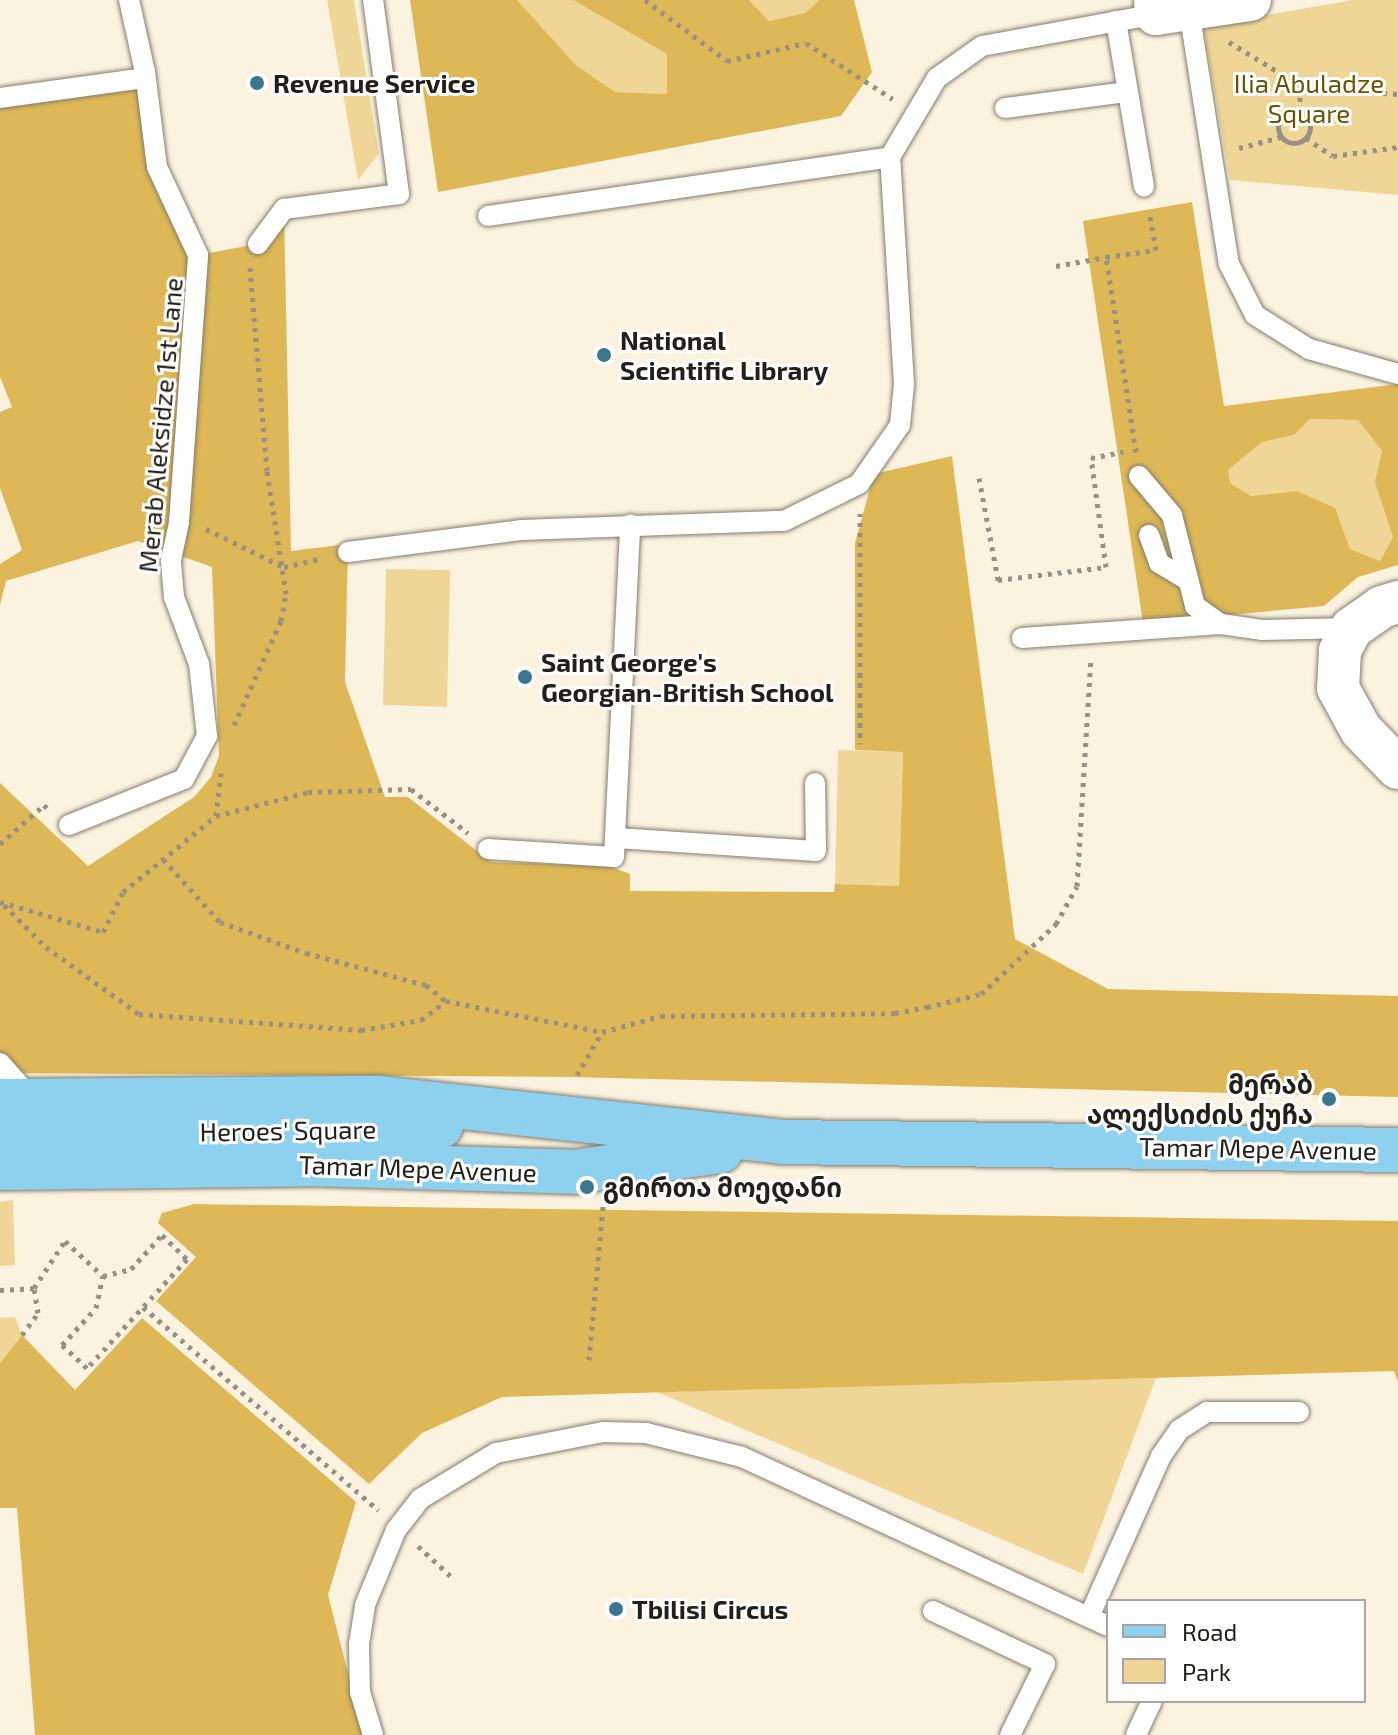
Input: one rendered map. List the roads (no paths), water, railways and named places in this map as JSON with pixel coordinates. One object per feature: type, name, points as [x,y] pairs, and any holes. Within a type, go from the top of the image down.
[{"type":"main road","points":[[16,1101],[379,1098],[575,1120]]},
{"type":"main road","name":"Heroes' Square","points":[[0,1130],[366,1130],[575,1120]]},
{"type":"main road","name":"Tamar Mepe Avenue","points":[[575,1120],[782,1142],[1398,1150]]},
{"type":"main road","name":"Tamar Mepe Avenue","points":[[52,1166],[312,1164],[574,1172],[782,1142]]},
{"type":"main road","points":[[0,1168],[52,1166]]},
{"type":"main road","points":[[0,1185],[52,1166]]},
{"type":"street","points":[[1167,8],[1250,0]]},
{"type":"street","points":[[1398,602],[1352,628],[1340,651],[1338,688],[1361,730],[1398,768]]},
{"type":"lane","name":"Merab Aleksidze 1st Lane","points":[[69,825],[184,779],[207,736],[199,664],[174,597],[171,560],[179,522],[198,255],[157,167],[145,78],[129,0]]},
{"type":"lane","points":[[258,244],[284,209],[399,194],[373,0]]},
{"type":"lane","points":[[348,552],[521,530],[784,521],[859,484],[900,425],[904,384],[890,157],[937,78],[982,46],[1116,21],[1167,8],[1229,264],[1255,315],[1309,349],[1398,374]]},
{"type":"lane","points":[[1116,21],[1144,187]]},
{"type":"lane","points":[[0,98],[145,78]]},
{"type":"lane","points":[[1005,108],[1127,92]]},
{"type":"lane","points":[[488,216],[890,157]]},
{"type":"lane","points":[[1139,476],[1172,515],[1184,578],[1195,606],[1221,624]]},
{"type":"lane","points":[[488,849],[614,857],[630,524]]},
{"type":"lane","points":[[1149,535],[1159,563],[1184,578]]},
{"type":"lane","points":[[1022,638],[1221,624],[1262,630],[1352,628]]},
{"type":"lane","points":[[616,838],[816,851],[815,783]]},
{"type":"lane","points":[[0,1063],[16,1101]]},
{"type":"lane","points":[[1107,1599],[1161,1456],[1179,1430],[1207,1412],[1299,1412]]},
{"type":"lane","points":[[373,1735],[360,1692],[359,1644],[365,1605],[398,1527],[420,1499],[496,1453],[603,1432],[646,1433],[742,1457],[1099,1621]]},
{"type":"lane","points":[[933,1611],[1045,1664],[1010,1735]]},
{"type":"lane","points":[[1136,1735],[1151,1703]]},
{"type":"place","name":"Revenue Service","points":[[257,83]]},
{"type":"place","name":"National Scientific Library","points":[[604,355]]},
{"type":"place","name":"Saint George's Georgian-British School","points":[[525,677]]},
{"type":"place","name":"მერაბ ალექსიძის ქუჩა","points":[[1329,1099]]},
{"type":"place","name":"გმირთა მოედანი","points":[[587,1187]]},
{"type":"place","name":"Tbilisi Circus","points":[[616,1609]]},
{"type":"park label","name":"Ilia Abuladze Square","points":[[1309,98]]}]
